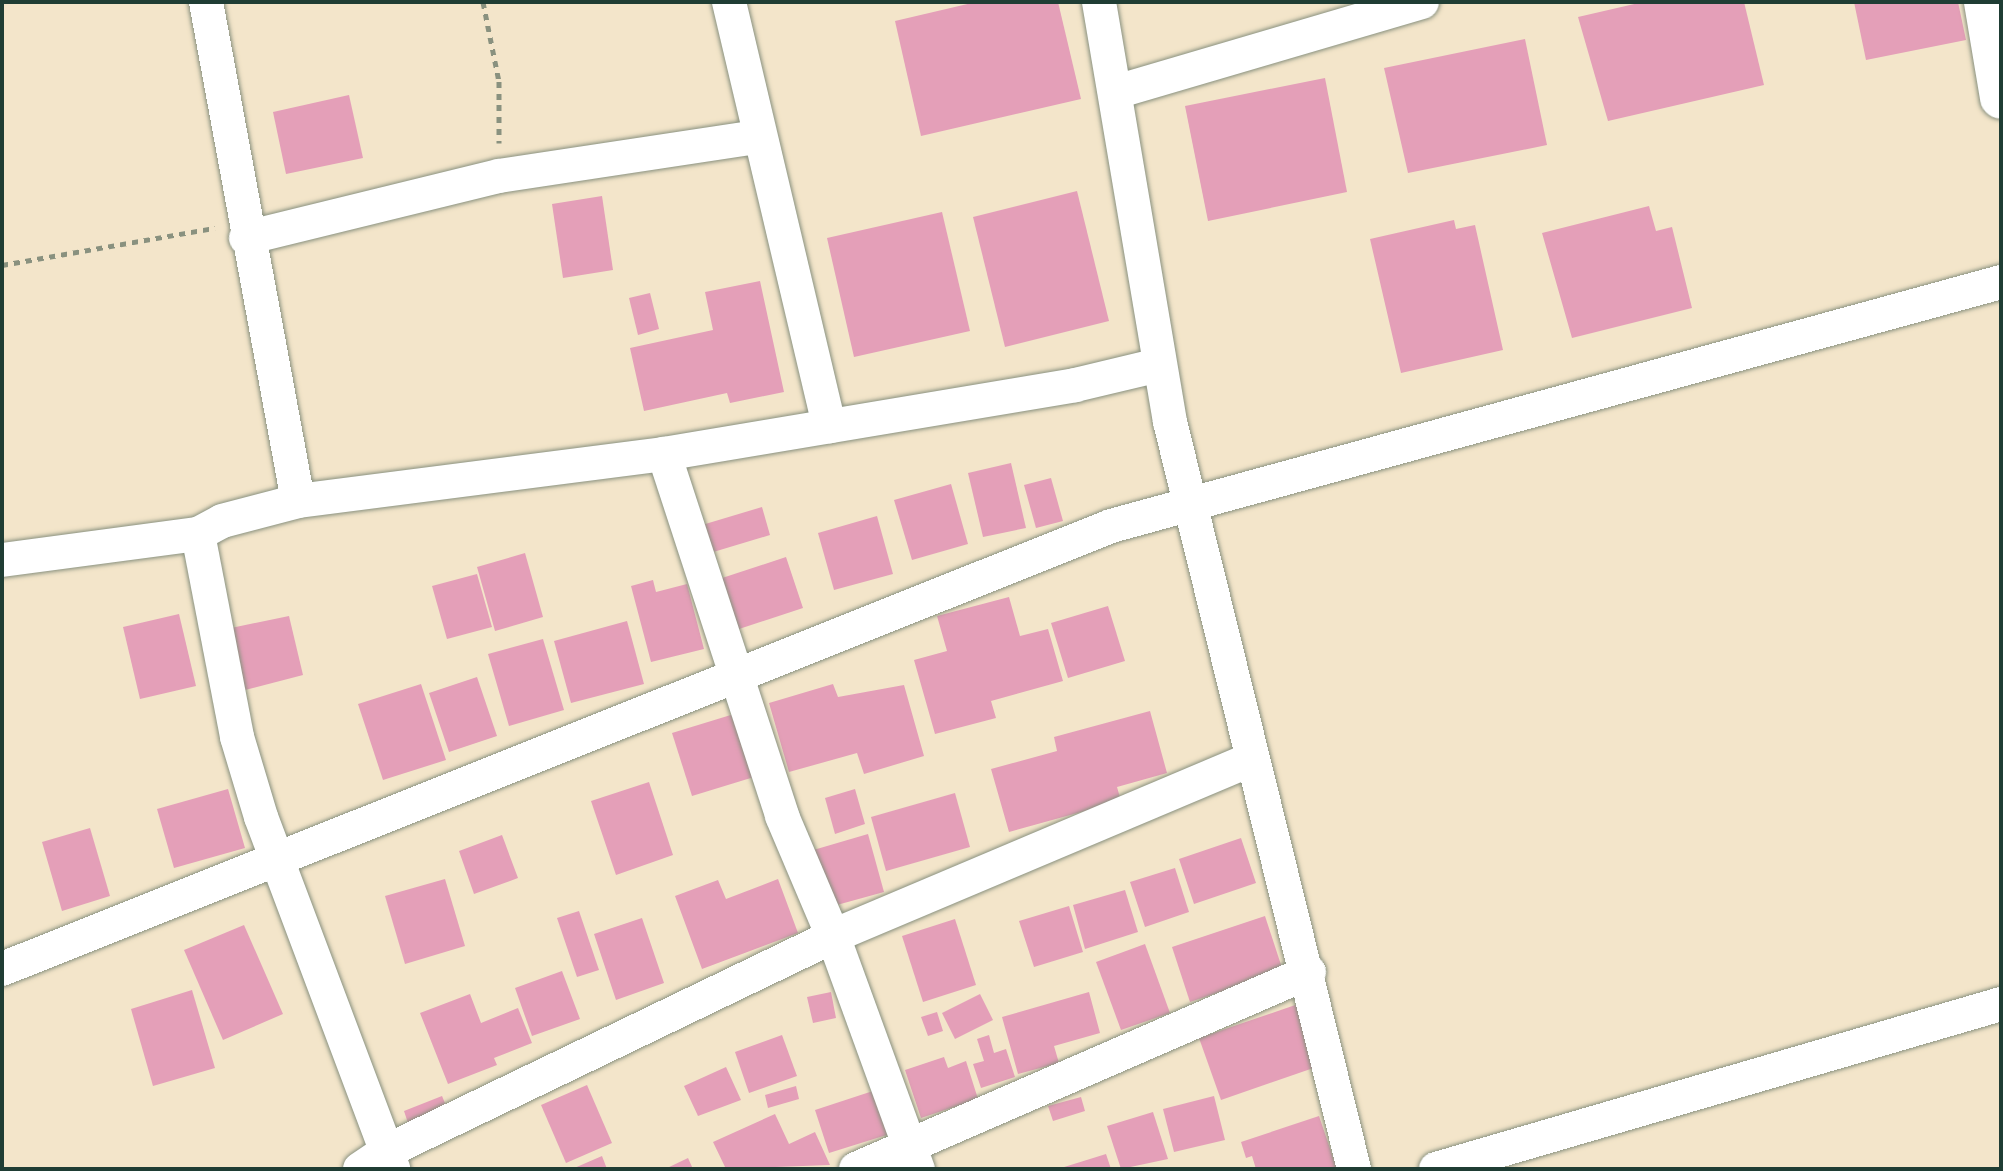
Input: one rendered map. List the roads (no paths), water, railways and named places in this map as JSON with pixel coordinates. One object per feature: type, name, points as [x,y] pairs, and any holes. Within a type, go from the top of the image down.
[{"type":"street","points":[[206,2],[245,230],[298,501]]},
{"type":"street","points":[[729,2],[758,137],[829,426]]},
{"type":"street","points":[[1099,2],[1159,365],[1251,759],[1309,972],[1354,1169]]},
{"type":"street","points":[[1116,92],[1422,2]]},
{"type":"street","points":[[1985,2],[2001,98]]},
{"type":"street","points":[[245,230],[499,176],[758,137]]},
{"type":"street","points":[[2,969],[278,856],[1111,526],[2001,282]]},
{"type":"street","points":[[2,560],[198,534],[222,521],[298,501],[664,454],[1159,365]]},
{"type":"street","points":[[664,454],[734,677],[782,816],[833,936],[912,1157]]},
{"type":"street","points":[[198,534],[237,737],[379,1163],[833,936],[1251,759]]},
{"type":"street","points":[[856,1169],[912,1157],[1309,972]]},
{"type":"street","points":[[1436,1169],[2001,1004]]}]
